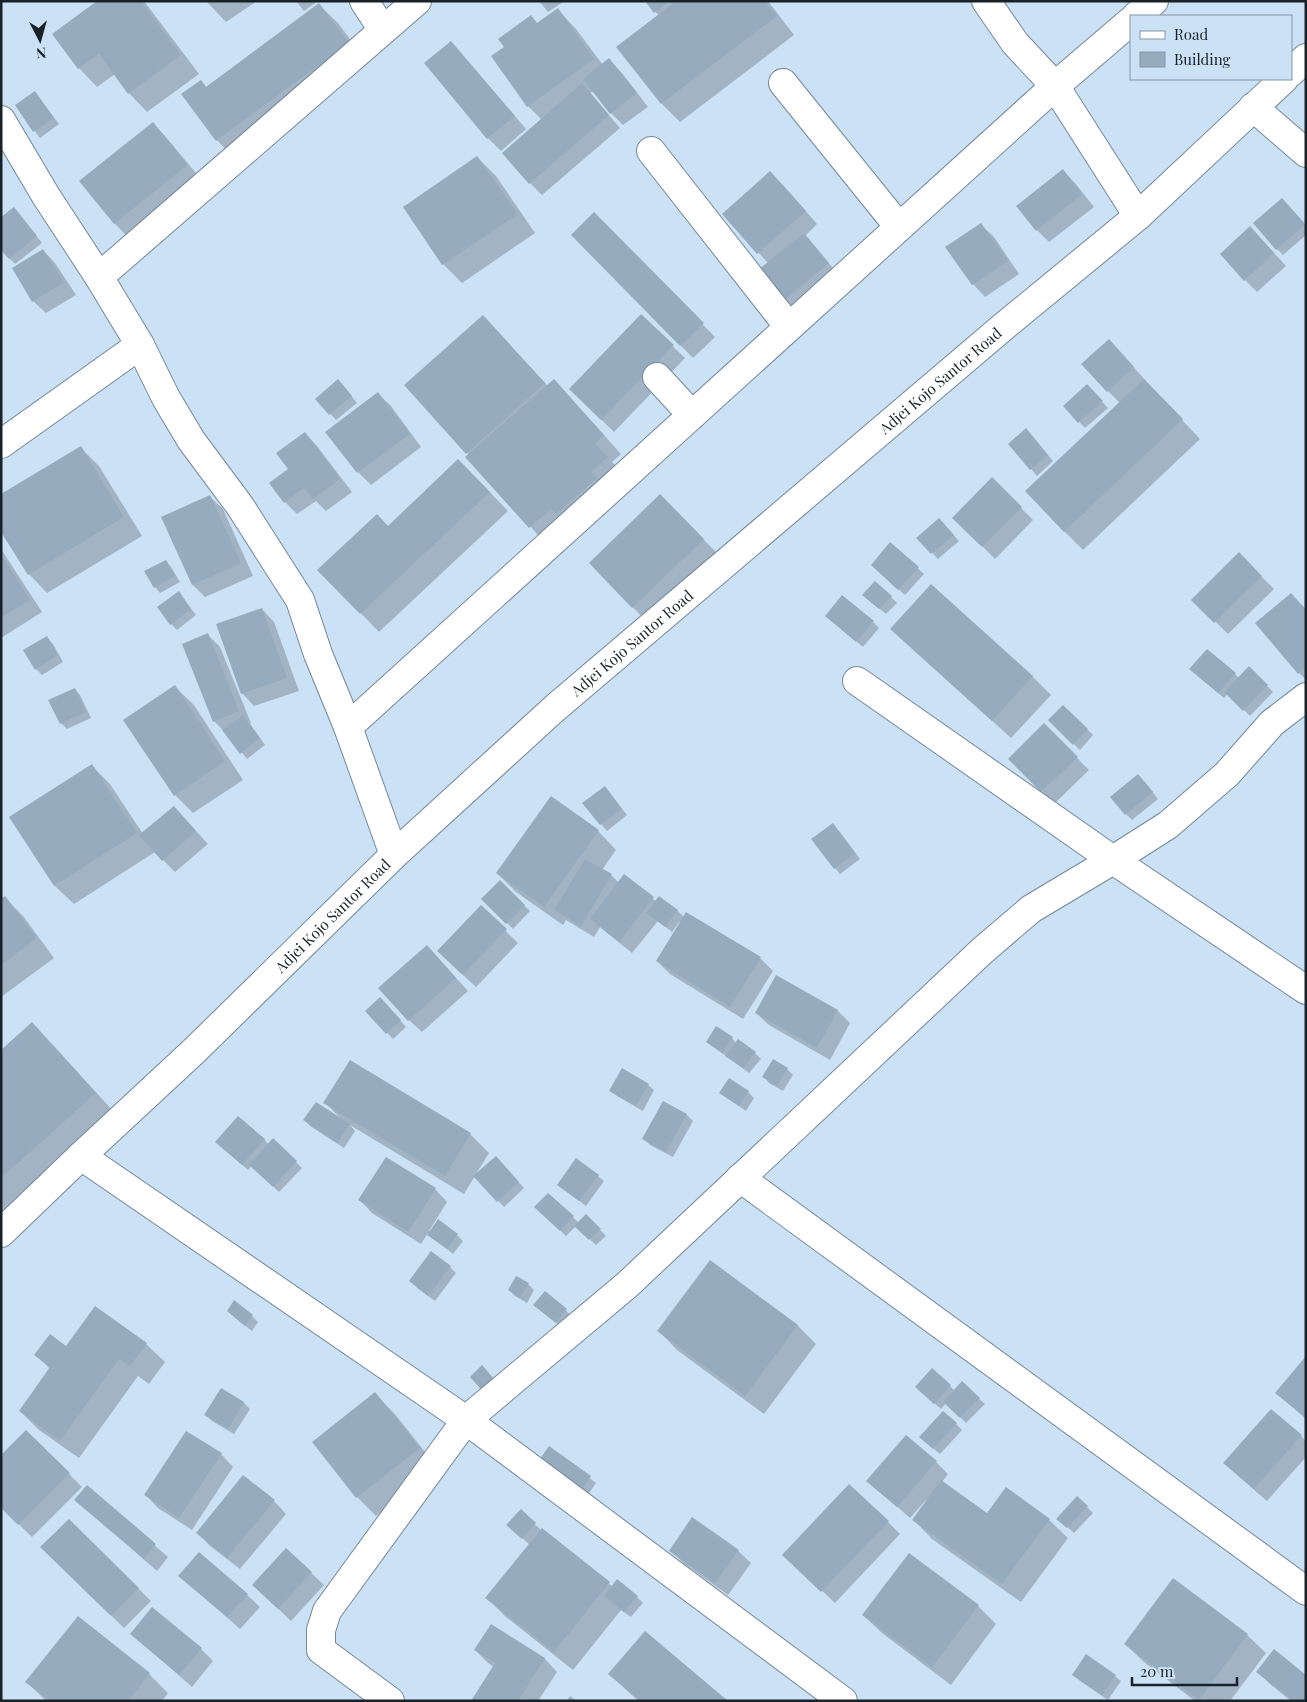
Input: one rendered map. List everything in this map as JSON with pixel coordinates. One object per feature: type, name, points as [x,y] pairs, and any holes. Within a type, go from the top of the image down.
[{"type":"street","points":[[364,1],[383,30]]},
{"type":"street","points":[[99,277],[417,1]]},
{"type":"street","points":[[986,1],[1015,43],[1055,86],[1138,216]]},
{"type":"street","points":[[1137,15],[1154,1]]},
{"type":"street","points":[[348,727],[1055,86],[1130,22]]},
{"type":"street","points":[[1292,71],[1306,58]]},
{"type":"street","name":"Adjei Kojo Santor Road","points":[[1,1233],[194,1051],[394,855],[570,695],[1138,216],[1283,80]]},
{"type":"street","points":[[783,83],[899,227]]},
{"type":"street","points":[[1253,108],[1306,153]]},
{"type":"street","points":[[1,120],[46,196],[99,277],[140,345],[166,398],[191,440],[240,506],[300,600],[318,654],[348,727],[394,855]]},
{"type":"street","points":[[651,151],[789,327]]},
{"type":"street","points":[[1,444],[140,345]]},
{"type":"street","points":[[657,377],[692,415]]},
{"type":"street","points":[[857,681],[1113,860],[1306,990]]},
{"type":"street","points":[[390,1701],[321,1650],[321,1630],[326,1611],[466,1420],[627,1286],[982,951],[1024,915],[1168,825],[1227,774],[1272,723],[1306,697]]},
{"type":"street","points":[[81,1156],[466,1420],[843,1701]]},
{"type":"street","points":[[740,1178],[1306,1591]]},
{"type":"building","points":[[97,1],[141,1],[181,55],[128,94],[99,54],[78,69],[52,34]]},
{"type":"building","points":[[645,1],[670,1],[654,13]]},
{"type":"building","points":[[676,1],[765,1],[777,16],[661,104],[616,47]]},
{"type":"building","points":[[319,3],[349,43],[216,141],[181,94],[201,80],[206,87]]},
{"type":"building","points":[[558,8],[594,59],[527,107],[491,56],[504,47],[498,39],[531,15],[537,23]]},
{"type":"building","points":[[451,41],[515,116],[487,139],[424,63]]},
{"type":"building","points":[[609,58],[637,93],[610,114],[583,79]]},
{"type":"building","points":[[582,83],[609,115],[529,184],[502,153]]},
{"type":"building","points":[[35,91],[54,118],[33,132],[15,105]]},
{"type":"building","points":[[153,122],[188,165],[114,224],[79,181]]},
{"type":"building","points":[[477,156],[518,214],[442,265],[403,207]]},
{"type":"building","points":[[1063,169],[1082,194],[1036,231],[1016,206]]},
{"type":"building","points":[[770,171],[806,211],[757,254],[722,214]]},
{"type":"building","points":[[1282,198],[1305,224],[1276,250],[1253,223]]},
{"type":"building","points":[[14,207],[37,236],[9,259],[1,250],[1,217]]},
{"type":"building","points":[[594,212],[704,323],[680,346],[571,235]]},
{"type":"building","points":[[981,223],[1008,261],[972,285],[945,247]]},
{"type":"building","points":[[1250,226],[1274,253],[1244,281],[1220,254]]},
{"type":"building","points":[[804,233],[829,263],[784,300],[758,270]]},
{"type":"building","points":[[43,249],[64,282],[32,302],[12,268]]},
{"type":"building","points":[[641,314],[674,345],[601,420],[569,389]]},
{"type":"building","points":[[483,315],[545,383],[466,454],[404,385]]},
{"type":"building","points":[[1109,339],[1134,367],[1107,392],[1081,364]]},
{"type":"building","points":[[338,379],[352,396],[329,415],[315,399]]},
{"type":"building","points":[[554,379],[604,435],[595,443],[608,457],[591,472],[597,478],[556,514],[551,509],[529,528],[465,457]]},
{"type":"building","points":[[1144,379],[1183,419],[1064,532],[1025,491]]},
{"type":"building","points":[[1087,384],[1103,401],[1078,423],[1063,406]]},
{"type":"building","points":[[378,392],[410,434],[357,473],[325,432]]},
{"type":"building","points":[[1026,428],[1048,455],[1030,470],[1008,444]]},
{"type":"building","points":[[305,432],[340,479],[313,499],[304,488],[284,503],[269,483],[288,469],[276,453]]},
{"type":"building","points":[[81,446],[124,517],[28,575],[1,532],[1,494]]},
{"type":"building","points":[[458,459],[490,492],[360,614],[317,570],[377,514],[388,526]]},
{"type":"building","points":[[992,477],[1022,507],[982,547],[952,518]]},
{"type":"building","points":[[660,494],[704,539],[632,608],[589,563]]},
{"type":"building","points":[[210,495],[241,563],[192,585],[161,517]]},
{"type":"building","points":[[939,518],[954,535],[931,554],[916,538]]},
{"type":"building","points":[[890,542],[919,567],[898,590],[871,565]]},
{"type":"building","points":[[1239,552],[1262,576],[1214,623],[1191,600]]},
{"type":"building","points":[[1,554],[30,600],[1,618]]},
{"type":"building","points":[[166,560],[175,576],[154,588],[144,571]]},
{"type":"building","points":[[875,581],[892,596],[879,609],[862,595]]},
{"type":"building","points":[[931,584],[1033,676],[992,721],[890,629]]},
{"type":"building","points":[[179,591],[191,609],[170,625],[157,607]]},
{"type":"building","points":[[1291,593],[1306,610],[1306,667],[1298,674],[1255,623]]},
{"type":"building","points":[[842,595],[874,621],[856,642],[825,616]]},
{"type":"building","points":[[262,608],[287,678],[241,694],[216,624]]},
{"type":"building","points":[[208,633],[239,711],[213,722],[182,644]]},
{"type":"building","points":[[47,636],[58,655],[35,670],[23,650]]},
{"type":"building","points":[[1207,649],[1236,673],[1218,693],[1189,669]]},
{"type":"building","points":[[1249,666],[1268,685],[1243,711],[1224,692]]},
{"type":"building","points":[[175,685],[225,761],[174,796],[123,720]]},
{"type":"building","points":[[75,688],[86,712],[60,724],[48,700]]},
{"type":"building","points":[[1063,705],[1088,729],[1073,745],[1048,720]]},
{"type":"building","points":[[243,715],[260,738],[240,754],[222,730]]},
{"type":"building","points":[[1044,723],[1078,757],[1041,792],[1008,759]]},
{"type":"building","points":[[92,764],[137,833],[54,886],[9,817]]},
{"type":"building","points":[[1138,774],[1153,792],[1125,815],[1110,797]]},
{"type":"building","points":[[605,786],[622,809],[600,825],[582,803]]},
{"type":"building","points":[[551,796],[599,830],[544,907],[496,873]]},
{"type":"building","points":[[174,806],[196,831],[162,861],[139,835]]},
{"type":"building","points":[[833,823],[855,853],[834,869],[811,839]]},
{"type":"building","points":[[585,859],[612,874],[581,926],[554,910]]},
{"type":"building","points":[[624,874],[654,897],[619,942],[590,919]]},
{"type":"building","points":[[500,880],[525,905],[506,924],[481,899]]},
{"type":"building","points":[[5,896],[37,938],[1,965],[1,899]]},
{"type":"building","points":[[659,896],[678,910],[665,927],[646,913]]},
{"type":"building","points":[[481,905],[507,929],[463,975],[437,951]]},
{"type":"building","points":[[686,912],[761,957],[730,1007],[656,961]]},
{"type":"building","points":[[427,945],[456,978],[408,1021],[378,988]]},
{"type":"building","points":[[776,975],[838,1010],[817,1048],[755,1013]]},
{"type":"building","points":[[380,997],[401,1020],[386,1034],[365,1011]]},
{"type":"building","points":[[32,1022],[96,1093],[1,1178],[1,1050]]},
{"type":"building","points":[[716,1026],[733,1037],[722,1053],[706,1042]]},
{"type":"building","points":[[738,1039],[756,1052],[743,1068],[725,1056]]},
{"type":"building","points":[[773,1059],[788,1068],[777,1086],[762,1077]]},
{"type":"building","points":[[350,1060],[471,1133],[445,1176],[323,1103]]},
{"type":"building","points":[[622,1068],[649,1084],[636,1106],[609,1091]]},
{"type":"building","points":[[729,1078],[749,1091],[739,1106],[719,1093]]},
{"type":"building","points":[[663,1101],[687,1114],[666,1152],[642,1139]]},
{"type":"building","points":[[316,1102],[350,1124],[337,1143],[303,1120]]},
{"type":"building","points":[[238,1116],[265,1139],[242,1165],[215,1142]]},
{"type":"building","points":[[273,1138],[297,1161],[273,1187],[249,1165]]},
{"type":"building","points":[[496,1156],[519,1182],[497,1202],[473,1176]]},
{"type":"building","points":[[386,1157],[436,1188],[408,1232],[358,1200]]},
{"type":"building","points":[[576,1158],[599,1175],[579,1201],[557,1185]]},
{"type":"building","points":[[548,1193],[574,1216],[560,1231],[534,1207]]},
{"type":"building","points":[[586,1214],[601,1229],[589,1240],[574,1226]]},
{"type":"building","points":[[438,1219],[458,1234],[447,1249],[427,1235]]},
{"type":"building","points":[[431,1251],[451,1266],[428,1296],[409,1281]]},
{"type":"building","points":[[710,1260],[798,1325],[745,1396],[657,1331]]},
{"type":"building","points":[[516,1276],[529,1283],[520,1298],[508,1290]]},
{"type":"building","points":[[545,1291],[567,1309],[556,1323],[533,1305]]},
{"type":"building","points":[[234,1300],[253,1315],[245,1326],[227,1311]]},
{"type":"building","points":[[95,1306],[147,1343],[130,1366],[119,1359],[60,1441],[19,1411],[50,1367],[34,1355],[50,1334],[66,1346]]},
{"type":"building","points":[[1306,1356],[1306,1418],[1275,1393]]},
{"type":"building","points":[[482,1365],[499,1385],[486,1395],[470,1377]]},
{"type":"building","points":[[932,1368],[951,1385],[934,1404],[915,1387]]},
{"type":"building","points":[[962,1381],[980,1398],[960,1418],[943,1402]]},
{"type":"building","points":[[221,1388],[244,1402],[228,1429],[204,1415]]},
{"type":"building","points":[[375,1392],[420,1448],[356,1498],[312,1442]]},
{"type":"building","points":[[1271,1409],[1302,1435],[1254,1489],[1223,1463]]},
{"type":"building","points":[[943,1411],[957,1423],[933,1449],[919,1437]]},
{"type":"building","points":[[26,1430],[70,1473],[18,1525],[1,1508],[1,1455]]},
{"type":"building","points":[[186,1431],[222,1453],[179,1518],[144,1495]]},
{"type":"building","points":[[906,1435],[937,1461],[897,1507],[866,1481]]},
{"type":"building","points":[[549,1446],[591,1476],[579,1494],[537,1463]]},
{"type":"building","points":[[243,1475],[275,1500],[227,1558],[196,1533]]},
{"type":"building","points":[[941,1480],[987,1513],[1006,1487],[1050,1519],[1002,1584],[912,1520]]},
{"type":"building","points":[[849,1484],[889,1521],[821,1592],[782,1555]]},
{"type":"building","points":[[87,1485],[156,1544],[144,1559],[74,1500]]},
{"type":"building","points":[[1077,1496],[1088,1506],[1067,1528],[1056,1519]]},
{"type":"building","points":[[521,1509],[536,1523],[522,1539],[506,1525]]},
{"type":"building","points":[[692,1517],[739,1550],[715,1583],[669,1551]]},
{"type":"building","points":[[69,1519],[139,1588],[111,1616],[40,1547]]},
{"type":"building","points":[[542,1528],[610,1582],[554,1652],[485,1598]]},
{"type":"building","points":[[286,1548],[312,1572],[278,1609],[252,1585]]},
{"type":"building","points":[[199,1552],[248,1594],[227,1617],[178,1576]]},
{"type":"building","points":[[909,1553],[979,1605],[932,1667],[862,1615]]},
{"type":"building","points":[[1173,1578],[1248,1634],[1199,1700],[1124,1644]]},
{"type":"building","points":[[617,1579],[638,1596],[624,1612],[604,1596]]},
{"type":"building","points":[[152,1607],[202,1648],[179,1675],[130,1634]]},
{"type":"building","points":[[78,1616],[150,1673],[128,1701],[50,1701],[25,1682]]},
{"type":"building","points":[[491,1624],[545,1658],[518,1701],[471,1701],[495,1663],[474,1650]]},
{"type":"building","points":[[645,1631],[728,1701],[640,1701],[608,1674]]},
{"type":"building","points":[[1274,1649],[1306,1675],[1306,1697],[1303,1701],[1293,1701],[1256,1672]]},
{"type":"building","points":[[1086,1654],[1116,1675],[1102,1695],[1072,1675]]}]
